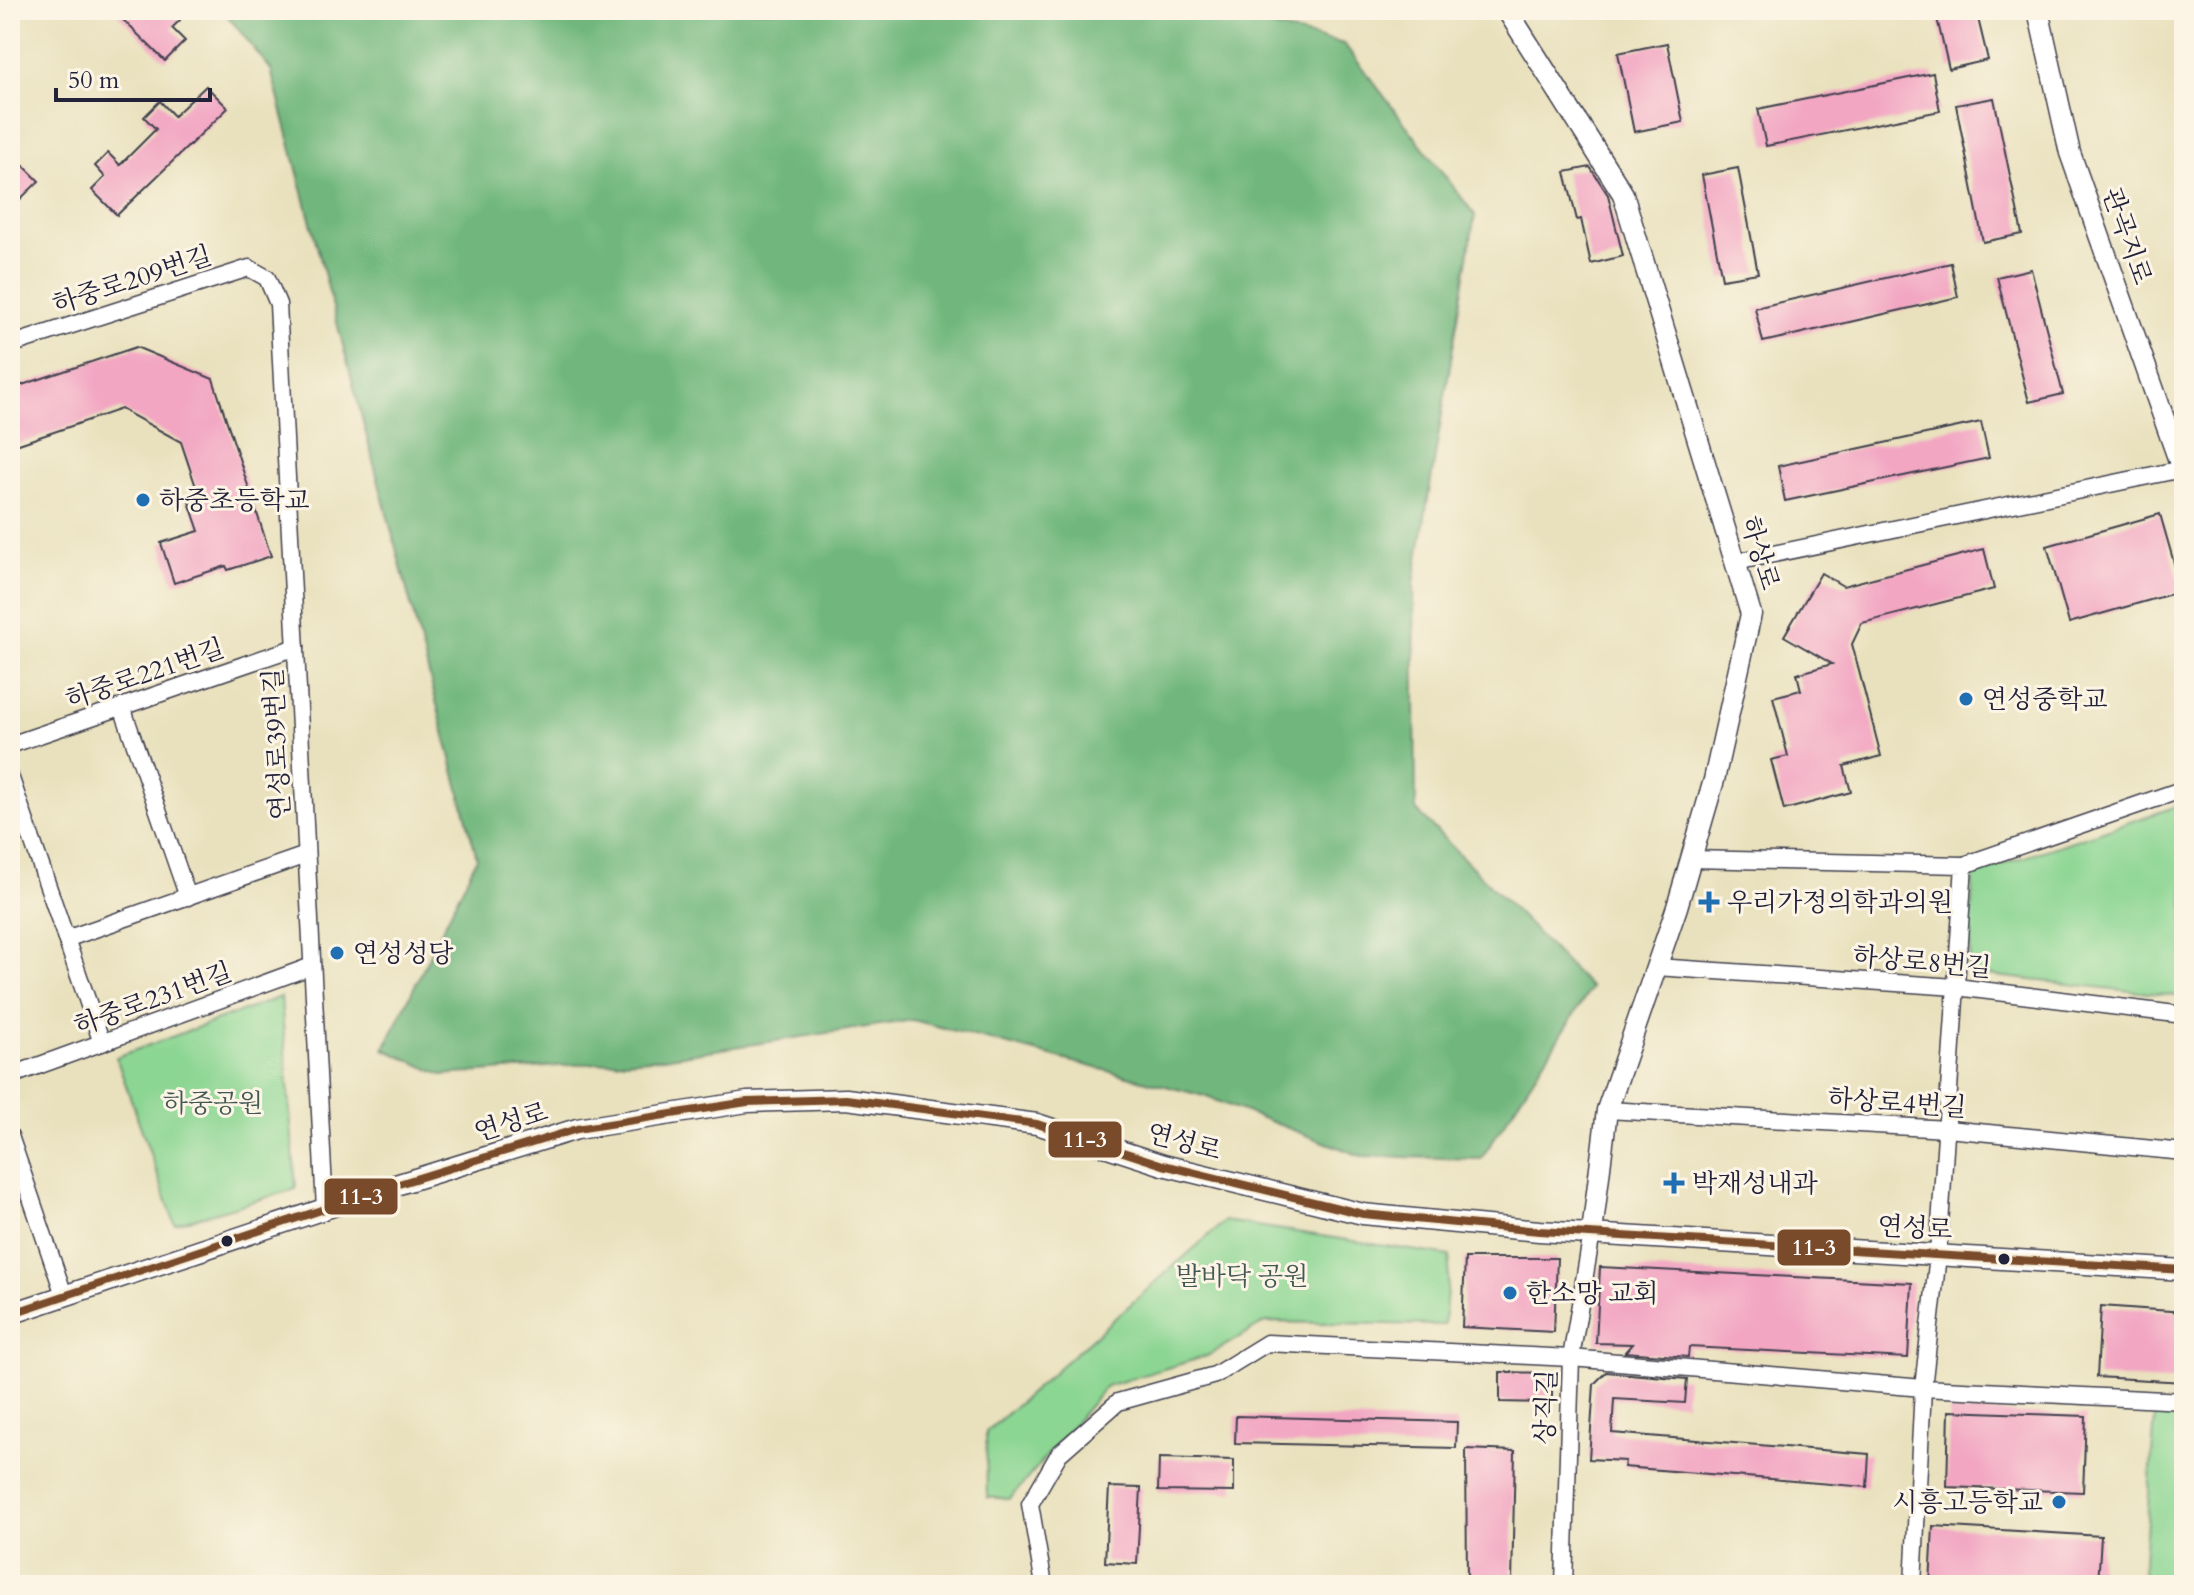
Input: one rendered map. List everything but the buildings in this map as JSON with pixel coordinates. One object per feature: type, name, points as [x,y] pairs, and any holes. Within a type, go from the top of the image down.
[{"type":"street","name":"하상로","points":[[1507,10],[1623,194],[1751,614],[1714,780],[1656,967],[1607,1110],[1592,1233]]},
{"type":"street","name":"관곡지로","points":[[2038,10],[2070,153],[2183,472]]},
{"type":"street","name":"하중로209번길","points":[[10,345],[249,268],[267,278]]},
{"type":"street","name":"연성로39번길","points":[[267,278],[278,304],[325,1209]]},
{"type":"street","points":[[1735,562],[2183,472]]},
{"type":"street","name":"하중로221번길","points":[[10,745],[296,647]]},
{"type":"street","points":[[122,707],[188,897]]},
{"type":"street","points":[[10,776],[102,1043]]},
{"type":"street","points":[[1691,859],[1964,865],[2184,789]]},
{"type":"street","points":[[66,939],[306,855]]},
{"type":"street","points":[[1913,1585],[1923,1388],[1938,1255],[1964,865]]},
{"type":"street","name":"하중로231번길","points":[[10,1076],[312,966]]},
{"type":"street","name":"하상로8번길","points":[[1656,967],[1956,987],[2184,1015]]},
{"type":"street","name":"연성로","points":[[10,1314],[577,1129],[747,1102],[846,1099],[1037,1124],[1163,1165],[1363,1214],[1539,1231],[2184,1270]]},
{"type":"street","name":"하상로4번길","points":[[1607,1110],[1947,1129],[2184,1152]]},
{"type":"street","points":[[10,1136],[64,1295]]},
{"type":"street","name":"상직길","points":[[1564,1585],[1571,1358],[1592,1233]]},
{"type":"street","points":[[1044,1585],[1030,1504],[1059,1454],[1118,1402],[1215,1375],[1267,1343],[1571,1358],[1923,1388],[2184,1401]]},
{"type":"green space","points":[[223,10],[1201,10],[1344,44],[1475,215],[1414,583],[1416,810],[1591,988],[1481,1159],[1361,1156],[1204,1096],[913,1020],[663,1058],[442,1075],[384,1049],[477,858],[271,70]]},
{"type":"green space","points":[[2184,804],[2184,997],[1969,973],[1973,874]]},
{"type":"green space","name":"하중공원","points":[[281,997],[296,1189],[175,1224],[116,1057]]},
{"type":"green space","name":"발바닥 공원","points":[[1225,1221],[1450,1256],[1444,1325],[1266,1322],[1207,1356],[1106,1386],[1010,1499],[987,1497],[986,1432]]},
{"type":"green space","points":[[2155,1416],[2184,1418],[2184,1585],[2142,1585]]},
{"type":"transit line","name":"11-3","points":[[10,1314],[402,1183],[577,1129],[747,1102],[846,1099],[1037,1124],[1163,1165],[1363,1214],[1539,1231],[2184,1270]]},
{"type":"place","name":"하중초등학교","points":[[143,500]]},
{"type":"place","name":"연성중학교","points":[[1966,699]]},
{"type":"place","name":"우리가정의학과의원","points":[[1709,902]]},
{"type":"place","name":"연성성당","points":[[337,953]]},
{"type":"place","name":"박재성내과","points":[[1674,1183]]},
{"type":"place","name":"한소망 교회","points":[[1510,1293]]},
{"type":"place","name":"시흥고등학교","points":[[2059,1502]]}]
